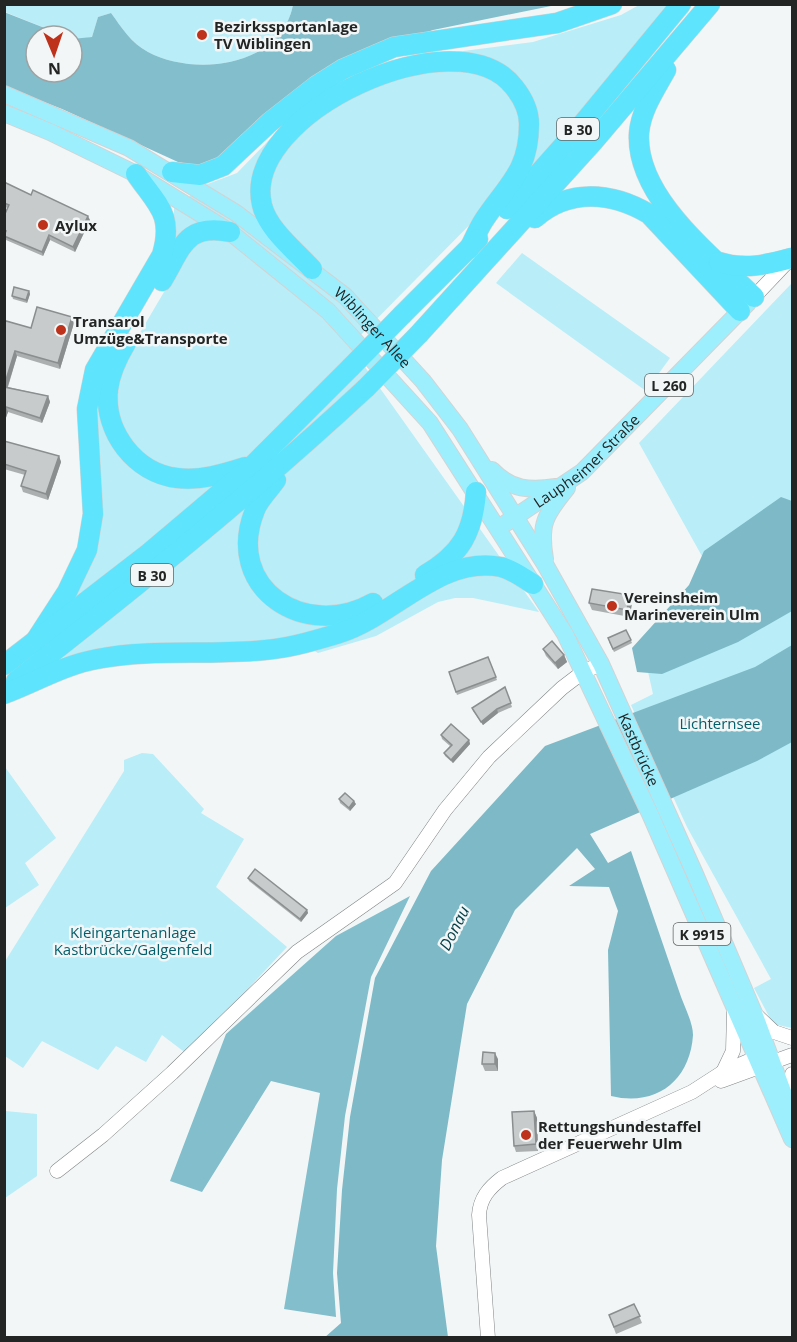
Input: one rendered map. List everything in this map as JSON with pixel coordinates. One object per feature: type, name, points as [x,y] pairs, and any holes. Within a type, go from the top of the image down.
[{"type":"highway","points":[[172,172],[200,175],[223,166],[270,122],[316,86],[351,65],[394,47],[557,23],[612,4]]},
{"type":"highway","name":"B 30","points":[[4,664],[149,553],[253,465],[469,249],[579,128],[681,4]]},
{"type":"highway","name":"B 30","points":[[4,692],[161,567],[296,453],[366,388],[502,243],[710,4]]},
{"type":"highway","points":[[686,33],[648,101],[639,134],[641,152],[650,184],[657,196],[719,262],[747,304]]},
{"type":"highway","points":[[312,269],[269,223],[262,207],[262,181],[275,149],[289,131],[320,107],[362,83],[423,64],[453,60],[483,64],[508,80],[522,98],[529,121],[526,157],[510,188],[484,221],[469,249]]},
{"type":"highway","points":[[34,643],[67,592],[87,550],[93,514],[87,409],[95,370],[162,255],[167,239],[167,226],[162,209],[136,174]]},
{"type":"highway","points":[[502,243],[520,234],[553,204],[570,198],[610,197],[630,203],[649,214],[747,304]]},
{"type":"highway","points":[[230,232],[207,228],[198,231],[184,245],[114,363],[108,401],[113,428],[127,451],[138,461],[163,475],[190,479],[204,478],[253,465]]},
{"type":"highway","points":[[719,262],[736,267],[752,267],[792,258]]},
{"type":"highway","points":[[296,453],[255,509],[248,545],[250,566],[260,584],[274,599],[295,611],[313,616],[339,616],[359,611],[429,572],[451,556],[464,543],[469,532],[475,513],[476,492]]},
{"type":"highway","points":[[4,692],[72,664],[100,658],[164,652],[265,650],[304,644],[346,631],[449,573],[472,566],[501,567],[538,592]]},
{"type":"main road","name":"Wiblinger Allee","points":[[4,94],[119,143],[172,172],[236,213],[345,296],[423,381],[477,455],[546,566],[601,664],[614,693]]},
{"type":"main road","name":"Wiblinger Allee","points":[[4,113],[50,132],[136,174],[230,232],[328,311],[430,423],[538,592]]},
{"type":"main road","name":"Laupheimer Straße","points":[[498,528],[582,472],[747,304]]},
{"type":"main road","name":"L 260","points":[[477,455],[496,475],[517,488],[530,490],[560,486]]},
{"type":"main road","points":[[546,566],[542,530],[545,518],[582,472]]},
{"type":"main road","name":"K 9915","points":[[538,592],[583,672]]},
{"type":"main road","name":"Kastbrücke","points":[[583,672],[650,814],[733,1007]]},
{"type":"main road","name":"Kastbrücke","points":[[614,693],[754,1013]]},
{"type":"main road","name":"K 9915","points":[[733,1007],[792,1115]]},
{"type":"main road","name":"K 9915","points":[[754,1013],[764,1060],[792,1139]]},
{"type":"street","name":"Laupheimer Straße","points":[[747,304],[792,258]]},
{"type":"street","points":[[57,1171],[103,1135],[172,1073],[297,952],[395,883],[426,835],[489,757],[562,688],[583,672],[601,664]]},
{"type":"street","points":[[723,1072],[733,1051],[735,1030],[733,1007]]},
{"type":"street","points":[[754,1013],[774,1032],[792,1038]]},
{"type":"street","points":[[696,1089],[723,1072],[764,1060],[792,1055]]},
{"type":"street","points":[[488,1338],[479,1215],[485,1193],[502,1178],[764,1060]]},
{"type":"street","points":[[792,1074],[792,1115]]},
{"type":"green space","name":"Bezirkssportanlage TV Wiblingen","points":[[4,5],[293,5],[285,26],[272,42],[254,54],[234,61],[211,64],[189,64],[167,60],[148,52],[132,40],[111,13],[98,17],[92,37],[84,38],[84,24],[35,24],[5,12]]},
{"type":"green space","points":[[639,5],[670,5],[534,166],[500,194],[350,346],[539,612],[473,598],[455,598],[438,602],[376,636],[318,653],[293,638],[63,663],[71,602],[101,530],[102,489],[94,411],[174,275],[174,208],[205,185],[237,173],[271,138],[340,85],[417,57],[533,42],[621,15]]},
{"type":"green space","points":[[522,253],[670,358],[646,391],[496,283]]},
{"type":"green space","name":"Lichternsee","points":[[792,283],[792,1028],[773,1024],[754,988],[771,979],[687,827],[631,705],[653,694],[641,640],[708,567],[639,443]]},
{"type":"green space","name":"Kleingartenanlage Kastbrücke/Galgenfeld","points":[[142,753],[153,754],[204,809],[201,813],[244,839],[216,887],[287,947],[187,1054],[162,1035],[146,1062],[116,1046],[98,1070],[42,1041],[23,1068],[5,1056],[4,963],[124,771],[124,760]]},
{"type":"green space","name":"Kleingartenanlage Kastbrücke/Galgenfeld","points":[[5,767],[56,838],[25,863],[39,885],[5,908]]},
{"type":"green space","points":[[5,1111],[37,1114],[37,1176],[5,1198]]},
{"type":"shaded area","points":[[293,5],[556,5],[433,30],[327,67],[232,152],[198,166],[178,162],[62,109],[5,87],[4,12],[34,24],[24,24],[24,84],[84,84],[84,38],[92,37],[98,17],[111,13],[132,40],[148,52],[167,60],[189,64],[234,61],[254,54],[272,42],[285,26]]},
{"type":"shaded area","points":[[410,896],[371,977],[345,1116],[337,1189],[333,1273],[336,1317],[284,1309],[320,1093],[271,1081],[202,1192],[170,1181],[226,1034],[336,936]]},
{"type":"water","points":[[781,497],[792,501],[792,611],[738,642],[662,674],[637,672],[632,648],[689,585],[704,551]]},
{"type":"water","name":"Donau","points":[[792,645],[792,742],[757,761],[590,834],[608,863],[631,851],[693,1030],[690,1051],[678,1077],[656,1094],[642,1098],[611,1096],[608,950],[618,911],[609,887],[569,886],[595,869],[577,848],[515,910],[467,1004],[442,1160],[436,1246],[448,1337],[324,1338],[341,1323],[337,1273],[342,1190],[350,1117],[375,978],[431,871],[545,746],[755,667]]},
{"type":"building","points":[[4,182],[31,195],[33,190],[88,216],[73,247],[49,235],[42,252],[4,236],[6,231],[4,231],[4,216],[9,205],[4,203]]},
{"type":"building","points":[[14,287],[29,291],[26,300],[12,296]]},
{"type":"building","points":[[37,307],[72,317],[58,363],[15,351],[4,386],[4,325],[6,321],[31,328]]},
{"type":"building","points":[[4,387],[48,396],[40,418],[6,407],[4,412]]},
{"type":"building","points":[[4,441],[59,456],[46,494],[21,486],[26,471],[4,464]]},
{"type":"building","points":[[592,589],[630,595],[627,610],[589,603]]},
{"type":"building","points":[[626,630],[631,640],[613,649],[608,638]]},
{"type":"building","points":[[552,641],[564,655],[555,663],[543,649]]},
{"type":"building","points":[[488,657],[496,677],[456,692],[449,672]]},
{"type":"building","points":[[505,687],[511,703],[497,709],[481,722],[472,708]]},
{"type":"building","points":[[451,724],[469,740],[451,760],[444,753],[452,745],[441,735]]},
{"type":"building","points":[[345,793],[354,801],[349,808],[339,799]]},
{"type":"building","points":[[255,869],[307,910],[300,919],[248,878]]},
{"type":"building","points":[[483,1052],[495,1053],[495,1064],[482,1064]]},
{"type":"building","name":"Rettungshundestaffel der Feuerwehr Ulm","points":[[534,1111],[536,1144],[514,1146],[512,1112]]},
{"type":"building","points":[[634,1304],[640,1316],[614,1327],[609,1315]]},
{"type":"place","name":"Bezirkssportanlage TV Wiblingen","points":[[202,35]]},
{"type":"place","name":"Aylux","points":[[43,225]]},
{"type":"place","name":"Transarol Umzüge&Transporte","points":[[61,330]]},
{"type":"place","name":"Vereinsheim Marineverein Ulm","points":[[612,606]]},
{"type":"place","name":"Rettungshundestaffel der Feuerwehr Ulm","points":[[526,1135]]}]
